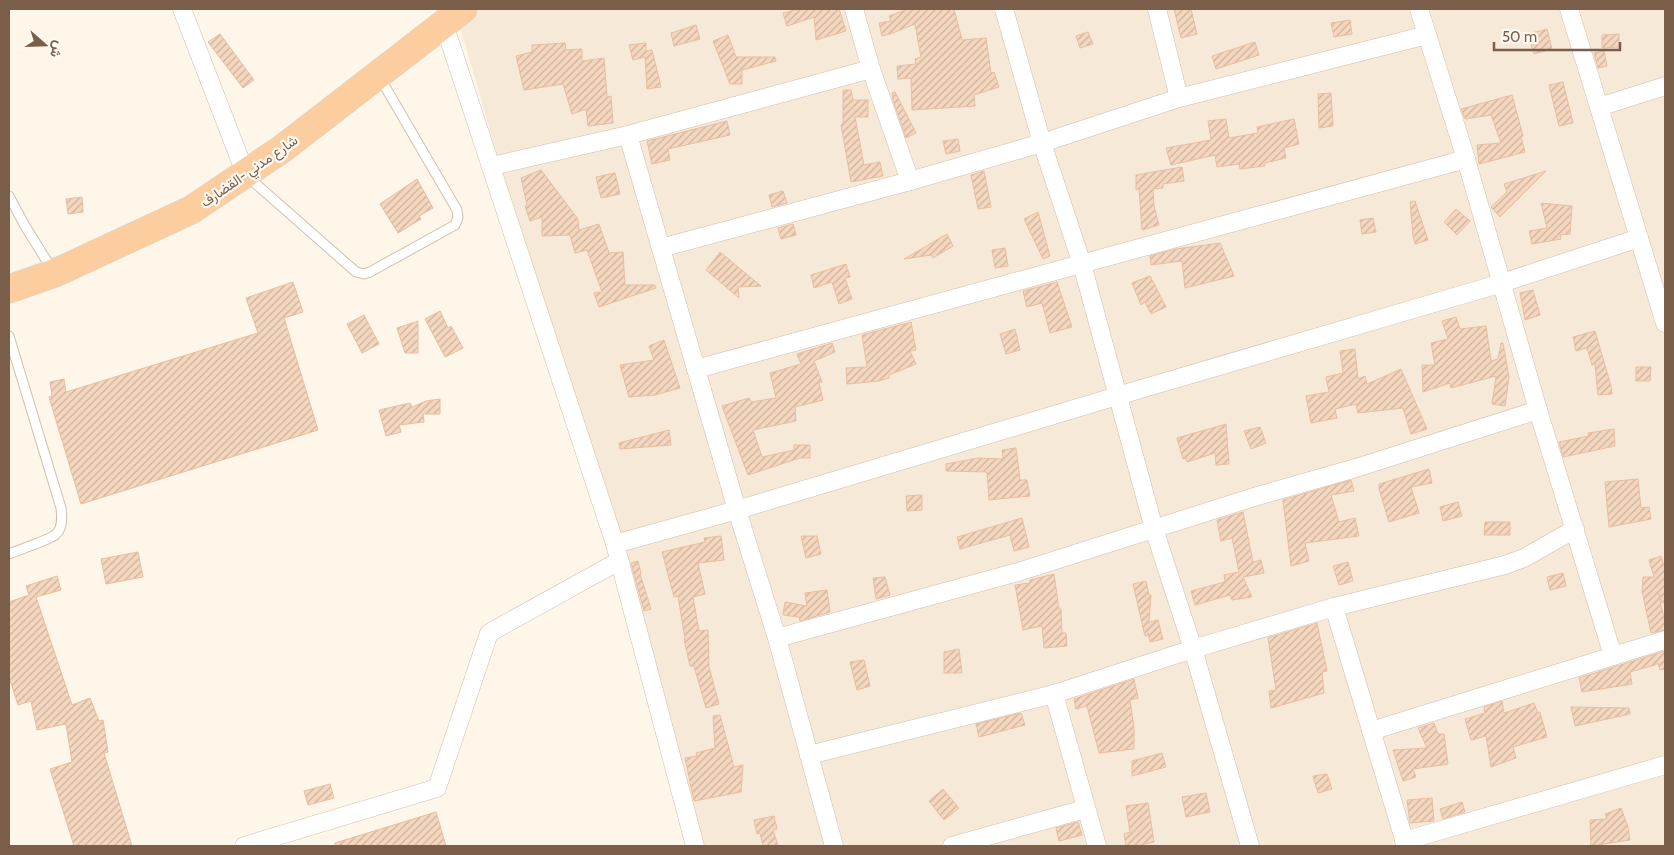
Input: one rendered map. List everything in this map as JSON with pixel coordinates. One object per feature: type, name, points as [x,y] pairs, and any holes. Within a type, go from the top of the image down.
[{"type":"highway","name":"شارع مدني -القضارف","points":[[9,289],[55,273],[191,210],[246,175],[378,76],[453,16]]},
{"type":"street","points":[[182,9],[246,175]]},
{"type":"street","points":[[854,9],[871,68],[910,181]]},
{"type":"street","points":[[1004,9],[1042,143],[1082,264],[1116,396],[1154,529],[1193,649],[1250,846]]},
{"type":"street","points":[[1157,9],[1179,98]]},
{"type":"street","points":[[1419,9],[1466,159],[1538,410],[1613,656]]},
{"type":"street","points":[[1568,9],[1665,323]]},
{"type":"street","points":[[453,16],[492,166],[620,561],[695,846]]},
{"type":"street","points":[[661,248],[910,181],[1042,143],[1179,98],[1427,35]]},
{"type":"street","points":[[492,166],[628,134],[871,68]]},
{"type":"street","points":[[1599,107],[1665,86]]},
{"type":"street","points":[[628,134],[737,510],[777,638],[834,846]]},
{"type":"street","points":[[696,369],[1466,159]]},
{"type":"street","points":[[615,544],[737,510],[1502,283],[1639,238]]},
{"type":"street","points":[[777,638],[1009,574],[1254,497],[1356,468],[1538,410]]},
{"type":"street","points":[[809,755],[1054,694],[1193,649],[1334,607],[1506,565],[1524,558],[1575,529]]},
{"type":"street","points":[[244,846],[438,788],[489,634],[620,561]]},
{"type":"street","points":[[1334,607],[1405,844],[1665,765]]},
{"type":"street","points":[[1371,731],[1665,640]]},
{"type":"street","points":[[1054,694],[1097,846]]},
{"type":"street","points":[[952,846],[1085,809]]},
{"type":"lane","points":[[246,175],[356,272],[364,274],[455,225],[458,218],[457,210],[378,76]]},
{"type":"lane","points":[[9,196],[25,226],[55,273]]},
{"type":"lane","points":[[9,336],[61,508],[62,518],[61,527],[55,535],[9,554]]},
{"type":"shaded area","points":[[455,9],[1665,9],[1665,846],[696,846]]},
{"type":"building","points":[[799,9],[839,9],[846,31],[816,40],[814,17],[787,26],[783,13]]},
{"type":"building","points":[[908,9],[954,9],[962,40],[986,38],[991,73],[994,72],[999,87],[974,95],[975,106],[912,110],[911,78],[898,79],[897,66],[916,64],[915,59],[921,57],[915,24],[882,36],[879,23],[891,21],[889,16]]},
{"type":"building","points":[[1174,9],[1191,9],[1197,34],[1181,38]]},
{"type":"building","points":[[1350,20],[1352,34],[1334,37],[1331,23]]},
{"type":"building","points":[[696,25],[700,39],[674,46],[671,33]]},
{"type":"building","points":[[1547,29],[1552,49],[1534,54],[1528,34]]},
{"type":"building","points":[[1088,32],[1093,44],[1080,48],[1076,36]]},
{"type":"building","points":[[220,34],[254,80],[243,88],[208,42]]},
{"type":"building","points":[[1619,34],[1619,47],[1602,48],[1602,35]]},
{"type":"building","points":[[728,35],[736,57],[775,57],[776,61],[742,70],[742,84],[730,84],[713,41]]},
{"type":"building","points":[[1255,42],[1259,55],[1216,69],[1212,56]]},
{"type":"building","points":[[565,43],[566,50],[582,49],[582,61],[604,58],[607,97],[611,96],[613,123],[588,126],[586,109],[572,114],[563,84],[524,90],[516,56],[532,52],[532,45]]},
{"type":"building","points":[[646,43],[646,51],[652,50],[661,87],[647,89],[645,57],[633,60],[629,45]]},
{"type":"building","points":[[1604,51],[1607,66],[1598,68],[1594,53]]},
{"type":"building","points":[[1563,82],[1573,123],[1559,126],[1549,85]]},
{"type":"building","points":[[843,90],[851,90],[853,100],[868,100],[868,117],[855,117],[864,165],[880,162],[883,176],[851,182],[841,125],[843,124]]},
{"type":"building","points":[[895,92],[916,133],[906,138],[893,100],[892,93]]},
{"type":"building","points":[[1331,93],[1333,126],[1319,128],[1318,94]]},
{"type":"building","points":[[1512,95],[1523,136],[1521,137],[1525,152],[1479,164],[1477,145],[1501,143],[1491,115],[1465,119],[1461,109]]},
{"type":"building","points":[[1226,119],[1229,138],[1258,133],[1257,127],[1294,119],[1299,144],[1284,148],[1286,158],[1265,163],[1265,166],[1240,169],[1239,164],[1217,167],[1215,155],[1171,165],[1166,148],[1211,140],[1208,121]]},
{"type":"building","points":[[727,121],[730,135],[668,149],[670,160],[652,164],[647,141]]},
{"type":"building","points":[[958,139],[960,151],[946,154],[943,141]]},
{"type":"building","points":[[1182,167],[1184,181],[1163,184],[1163,188],[1153,189],[1154,206],[1159,225],[1142,230],[1139,189],[1136,190],[1136,175]]},
{"type":"building","points":[[541,170],[578,219],[579,230],[599,224],[609,253],[623,252],[625,285],[655,285],[656,288],[599,307],[594,293],[602,292],[587,250],[575,253],[570,235],[542,236],[542,217],[530,221],[525,206],[527,205],[521,178]]},
{"type":"building","points":[[984,171],[991,207],[978,209],[971,175]]},
{"type":"building","points":[[1546,171],[1500,217],[1491,207],[1507,192],[1504,184]]},
{"type":"building","points":[[615,173],[620,194],[601,198],[596,177]]},
{"type":"building","points":[[417,179],[433,208],[419,216],[421,219],[398,233],[380,204]]},
{"type":"building","points":[[783,191],[787,203],[772,207],[769,195]]},
{"type":"building","points":[[82,197],[83,212],[68,214],[66,199]]},
{"type":"building","points":[[1415,201],[1428,240],[1415,244],[1410,202]]},
{"type":"building","points":[[1541,203],[1572,206],[1570,234],[1560,235],[1561,239],[1532,244],[1529,231],[1547,228]]},
{"type":"building","points":[[1456,209],[1470,221],[1457,235],[1444,222]]},
{"type":"building","points":[[1038,212],[1050,256],[1043,259],[1024,219]]},
{"type":"building","points":[[1373,218],[1376,232],[1362,234],[1360,220]]},
{"type":"building","points":[[793,224],[796,235],[781,239],[778,228]]},
{"type":"building","points":[[947,234],[953,246],[933,258],[931,255],[904,259]]},
{"type":"building","points":[[1220,243],[1234,276],[1185,288],[1182,261],[1151,265],[1150,256],[1176,249]]},
{"type":"building","points":[[1005,248],[1008,266],[995,268],[992,250]]},
{"type":"building","points":[[720,252],[761,286],[738,287],[739,298],[706,270]]},
{"type":"building","points":[[846,264],[850,277],[845,278],[852,299],[839,304],[832,282],[814,288],[811,275]]},
{"type":"building","points":[[1150,276],[1166,307],[1151,314],[1145,302],[1141,305],[1132,283]]},
{"type":"building","points":[[293,282],[303,312],[284,318],[318,430],[81,504],[49,397],[52,396],[50,382],[64,379],[66,392],[258,333],[246,298]]},
{"type":"building","points":[[1057,282],[1072,327],[1050,333],[1042,303],[1027,307],[1023,291]]},
{"type":"building","points":[[1533,290],[1540,315],[1525,320],[1520,293]]},
{"type":"building","points":[[440,311],[448,328],[451,326],[463,348],[445,357],[425,319]]},
{"type":"building","points":[[364,315],[379,344],[362,353],[347,324]]},
{"type":"building","points":[[1456,317],[1460,329],[1486,326],[1491,361],[1498,359],[1501,343],[1503,343],[1509,377],[1505,406],[1492,404],[1496,376],[1451,388],[1450,383],[1423,392],[1422,365],[1435,365],[1431,343],[1448,339],[1442,321]]},
{"type":"building","points":[[418,321],[418,353],[405,353],[397,328]]},
{"type":"building","points":[[911,322],[916,350],[910,351],[916,364],[879,381],[847,384],[846,368],[867,367],[862,335]]},
{"type":"building","points":[[1015,329],[1020,350],[1006,354],[1000,334]]},
{"type":"building","points":[[1595,331],[1612,394],[1598,395],[1595,364],[1592,365],[1587,348],[1576,351],[1573,337]]},
{"type":"building","points":[[664,340],[680,388],[655,395],[629,397],[620,365],[654,360],[649,346]]},
{"type":"building","points":[[832,343],[835,352],[814,361],[822,382],[819,383],[823,400],[795,407],[796,421],[753,430],[762,457],[794,450],[794,445],[810,445],[810,458],[800,458],[748,475],[722,406],[749,398],[751,402],[776,398],[770,373],[801,364],[797,354]]},
{"type":"building","points":[[1355,349],[1358,379],[1365,376],[1367,384],[1401,369],[1427,429],[1411,434],[1403,408],[1358,413],[1356,404],[1335,409],[1337,418],[1311,423],[1306,396],[1329,392],[1326,377],[1343,373],[1340,351]]},
{"type":"building","points":[[1636,367],[1651,367],[1650,381],[1636,381]]},
{"type":"building","points":[[440,399],[440,414],[423,414],[424,422],[399,425],[401,432],[386,436],[379,410],[410,403],[412,407],[426,401]]},
{"type":"building","points":[[1226,424],[1229,464],[1216,465],[1215,453],[1187,462],[1186,458],[1183,459],[1177,438]]},
{"type":"building","points":[[1260,427],[1266,443],[1251,449],[1244,431]]},
{"type":"building","points":[[1614,429],[1615,446],[1563,457],[1559,442],[1589,436],[1588,433]]},
{"type":"building","points":[[669,430],[671,445],[620,449],[619,443]]},
{"type":"building","points":[[1016,448],[1020,480],[1027,480],[1030,496],[989,500],[987,472],[946,471],[946,464],[978,458],[1003,459],[1002,450]]},
{"type":"building","points":[[1429,469],[1432,483],[1411,487],[1419,513],[1389,522],[1379,484]]},
{"type":"building","points":[[1638,479],[1641,508],[1649,507],[1651,519],[1609,527],[1605,482]]},
{"type":"building","points":[[1351,480],[1354,491],[1331,495],[1339,522],[1355,518],[1359,536],[1305,543],[1309,561],[1291,566],[1283,500]]},
{"type":"building","points":[[922,495],[922,510],[907,511],[906,496]]},
{"type":"building","points":[[1458,502],[1462,516],[1443,521],[1440,507]]},
{"type":"building","points":[[1243,512],[1253,562],[1261,560],[1264,573],[1243,577],[1252,597],[1232,600],[1230,595],[1195,605],[1191,591],[1225,582],[1224,575],[1239,572],[1232,538],[1221,541],[1217,520]]},
{"type":"building","points":[[1022,518],[1029,547],[1014,551],[1010,535],[960,549],[957,537]]},
{"type":"building","points":[[1485,522],[1510,522],[1510,535],[1484,535]]},
{"type":"building","points":[[721,536],[724,560],[698,563],[705,594],[693,597],[699,631],[708,630],[709,667],[719,704],[706,708],[694,666],[690,666],[678,596],[674,597],[662,552],[705,542],[704,538]]},
{"type":"building","points":[[801,536],[817,536],[821,554],[806,558]]},
{"type":"building","points":[[138,552],[143,577],[106,584],[101,559]]},
{"type":"building","points":[[1661,556],[1665,569],[1665,603],[1662,603],[1658,591],[1665,630],[1651,633],[1642,591],[1643,577],[1654,577],[1649,560]]},
{"type":"building","points":[[638,561],[651,609],[644,611],[631,563]]},
{"type":"building","points":[[1348,562],[1353,581],[1339,585],[1333,566]]},
{"type":"building","points":[[1563,573],[1566,586],[1550,590],[1547,577]]},
{"type":"building","points":[[1054,574],[1059,609],[1061,609],[1062,633],[1066,633],[1067,646],[1044,648],[1042,626],[1023,630],[1015,585],[1030,583],[1030,580]]},
{"type":"building","points":[[57,576],[61,590],[36,597],[72,705],[90,698],[99,721],[103,720],[108,752],[104,753],[132,846],[74,846],[50,769],[72,762],[66,724],[37,730],[31,701],[18,705],[9,677],[9,602],[29,595],[26,586]]},
{"type":"building","points":[[885,577],[890,595],[876,599],[873,578]]},
{"type":"building","points":[[1146,581],[1149,595],[1151,595],[1149,622],[1158,620],[1163,639],[1150,642],[1148,633],[1145,636],[1133,584]]},
{"type":"building","points":[[827,590],[830,612],[800,621],[799,617],[783,615],[785,602],[807,606],[805,593]]},
{"type":"building","points":[[1317,623],[1327,671],[1322,672],[1324,693],[1271,708],[1269,691],[1276,690],[1268,638]]},
{"type":"building","points":[[959,649],[962,673],[944,673],[944,652]]},
{"type":"building","points":[[1665,651],[1665,669],[1660,670],[1658,663],[1630,672],[1632,684],[1582,692],[1579,678]]},
{"type":"building","points":[[864,660],[870,686],[857,690],[850,662]]},
{"type":"building","points":[[1134,679],[1138,698],[1130,700],[1134,728],[1134,749],[1099,753],[1087,706],[1076,709],[1074,699]]},
{"type":"building","points":[[1502,701],[1504,713],[1534,703],[1538,713],[1540,712],[1547,737],[1513,747],[1516,758],[1491,767],[1486,736],[1471,740],[1465,719],[1485,713],[1484,707]]},
{"type":"building","points":[[1571,707],[1629,708],[1630,714],[1575,726]]},
{"type":"building","points":[[1021,713],[1025,725],[979,737],[976,724]]},
{"type":"building","points":[[720,715],[734,767],[743,765],[741,792],[694,801],[685,758],[697,756],[696,753],[715,748],[713,716]]},
{"type":"building","points":[[1434,723],[1438,734],[1444,734],[1448,764],[1413,769],[1416,777],[1403,781],[1393,750],[1427,748],[1418,728]]},
{"type":"building","points":[[1162,753],[1166,767],[1132,776],[1132,761]]},
{"type":"building","points":[[1327,774],[1332,789],[1318,793],[1313,776]]},
{"type":"building","points":[[330,784],[334,798],[308,805],[304,791]]},
{"type":"building","points":[[943,789],[959,808],[944,820],[929,801]]},
{"type":"building","points":[[1206,793],[1210,812],[1186,817],[1182,797]]},
{"type":"building","points":[[1432,798],[1434,821],[1410,823],[1407,800]]},
{"type":"building","points":[[1462,802],[1465,812],[1443,819],[1440,809]]},
{"type":"building","points":[[1148,803],[1154,842],[1126,846],[1124,834],[1130,832],[1126,806]]},
{"type":"building","points":[[1621,808],[1628,827],[1630,840],[1591,846],[1590,820],[1607,819],[1605,814]]},
{"type":"building","points":[[436,812],[446,846],[335,846],[335,843]]},
{"type":"building","points":[[774,816],[777,829],[773,830],[778,846],[763,846],[760,833],[757,834],[754,820]]},
{"type":"building","points":[[1078,822],[1082,835],[1059,841],[1056,828]]}]
